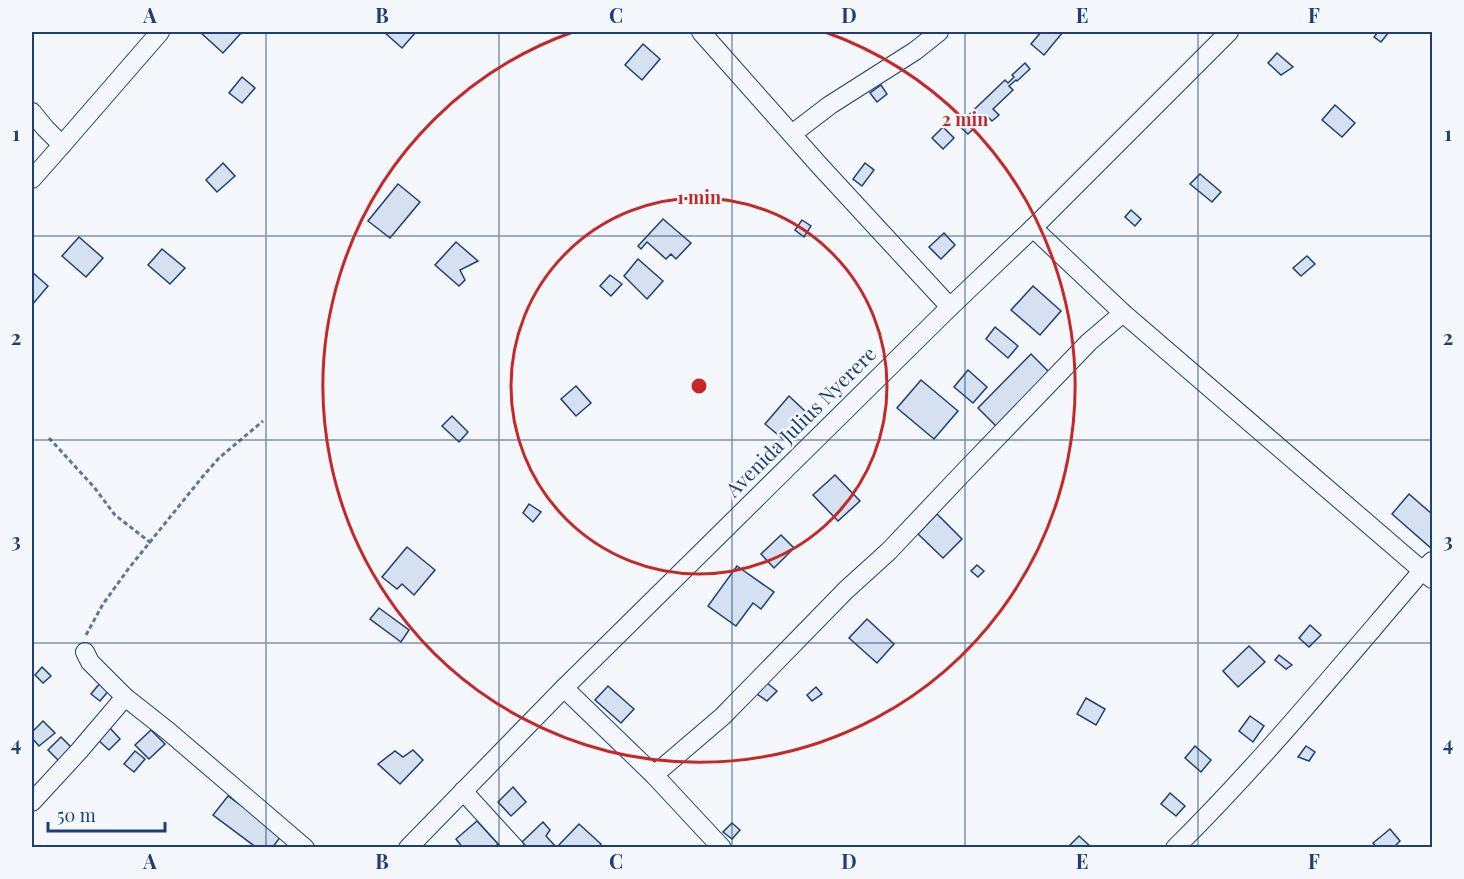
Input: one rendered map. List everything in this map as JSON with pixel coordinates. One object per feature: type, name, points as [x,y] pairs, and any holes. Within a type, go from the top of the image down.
[{"type":"street","points":[[32,179],[160,32]]},
{"type":"street","points":[[701,32],[884,237],[950,307]]},
{"type":"street","points":[[792,134],[830,105],[915,51],[939,32]]},
{"type":"street","name":"Avenida Julius Nyerere","points":[[408,848],[564,688],[1033,228],[1229,32]]},
{"type":"street","points":[[32,112],[62,145]]},
{"type":"street","points":[[1033,228],[1123,313],[1429,570],[1175,848]]},
{"type":"street","points":[[654,775],[723,716],[846,590],[889,550],[1089,342],[1123,313]]},
{"type":"street","points":[[85,652],[90,662],[125,697],[305,848]]},
{"type":"street","points":[[564,688],[654,775],[722,848]]},
{"type":"street","points":[[32,802],[125,697]]},
{"type":"street","points":[[463,791],[515,848]]},
{"type":"path","points":[[85,652],[85,637],[103,604],[129,568],[219,458],[263,421]]},
{"type":"path","points":[[49,438],[94,487],[115,515],[151,543]]},
{"type":"building","points":[[200,32],[242,32],[223,53]]},
{"type":"building","points":[[384,32],[416,32],[402,48]]},
{"type":"building","points":[[1041,32],[1063,32],[1044,55],[1031,44]]},
{"type":"building","points":[[1378,32],[1389,32],[1381,42],[1374,37]]},
{"type":"building","points":[[643,44],[660,59],[642,80],[625,65]]},
{"type":"building","points":[[1277,53],[1293,67],[1281,75],[1268,63]]},
{"type":"building","points":[[1025,63],[1030,69],[1009,86],[1013,90],[993,109],[999,115],[992,121],[987,116],[968,134],[958,125],[1005,80],[1008,83],[1014,77],[1012,75]]},
{"type":"building","points":[[242,77],[255,88],[242,103],[229,93]]},
{"type":"building","points":[[881,85],[887,94],[877,102],[870,93]]},
{"type":"building","points":[[1335,105],[1355,123],[1342,137],[1322,120]]},
{"type":"building","points":[[943,127],[954,138],[943,149],[932,138]]},
{"type":"building","points":[[223,163],[235,176],[217,192],[206,180]]},
{"type":"building","points":[[865,163],[874,170],[862,186],[853,179]]},
{"type":"building","points":[[1200,174],[1221,192],[1212,202],[1190,184]]},
{"type":"building","points":[[398,184],[420,202],[390,238],[368,221]]},
{"type":"building","points":[[1131,210],[1141,219],[1135,226],[1125,217]]},
{"type":"building","points":[[663,219],[691,243],[676,259],[671,254],[666,259],[647,242],[641,249],[638,246]]},
{"type":"building","points":[[802,220],[811,226],[804,237],[795,230]]},
{"type":"building","points":[[944,233],[955,245],[941,259],[929,247]]},
{"type":"building","points":[[79,237],[103,258],[86,277],[62,256]]},
{"type":"building","points":[[456,242],[478,261],[460,270],[465,280],[459,286],[435,265]]},
{"type":"building","points":[[162,249],[185,268],[170,284],[148,265]]},
{"type":"building","points":[[1307,256],[1315,264],[1301,276],[1293,268]]},
{"type":"building","points":[[638,259],[663,281],[647,299],[624,276]]},
{"type":"building","points":[[32,272],[48,286],[32,305]]},
{"type":"building","points":[[610,275],[622,284],[611,296],[600,286]]},
{"type":"building","points":[[1033,286],[1061,311],[1040,335],[1011,310]]},
{"type":"building","points":[[995,327],[1018,346],[1008,358],[986,339]]},
{"type":"building","points":[[1031,354],[1052,375],[999,429],[978,408]]},
{"type":"building","points":[[968,370],[987,387],[973,403],[954,387]]},
{"type":"building","points":[[921,380],[958,411],[934,439],[897,408]]},
{"type":"building","points":[[576,386],[591,403],[576,416],[561,399]]},
{"type":"building","points":[[789,396],[806,412],[783,439],[765,424]]},
{"type":"building","points":[[452,416],[468,432],[459,442],[442,426]]},
{"type":"building","points":[[835,475],[860,501],[838,521],[813,495]]},
{"type":"building","points":[[1409,494],[1432,514],[1432,549],[1392,514]]},
{"type":"building","points":[[529,504],[541,512],[533,522],[523,513]]},
{"type":"building","points":[[937,514],[962,539],[943,558],[918,534]]},
{"type":"building","points":[[781,535],[794,548],[774,568],[761,554]]},
{"type":"building","points":[[407,547],[435,570],[414,595],[402,584],[397,589],[382,577]]},
{"type":"building","points":[[977,565],[984,571],[978,577],[971,571]]},
{"type":"building","points":[[737,566],[774,592],[761,609],[753,603],[736,626],[708,606]]},
{"type":"building","points":[[379,608],[409,630],[401,642],[370,619]]},
{"type":"building","points":[[867,619],[894,644],[877,663],[849,638]]},
{"type":"building","points":[[1310,625],[1321,635],[1309,647],[1299,638]]},
{"type":"building","points":[[1249,646],[1265,662],[1238,687],[1223,671]]},
{"type":"building","points":[[1279,655],[1292,665],[1286,669],[1275,660]]},
{"type":"building","points":[[42,667],[51,676],[43,683],[35,675]]},
{"type":"building","points":[[101,682],[110,689],[100,701],[91,694]]},
{"type":"building","points":[[767,683],[777,691],[767,701],[757,694]]},
{"type":"building","points":[[608,686],[634,709],[621,723],[595,700]]},
{"type":"building","points":[[816,687],[822,694],[812,701],[807,695]]},
{"type":"building","points":[[1086,698],[1105,709],[1096,725],[1077,714]]},
{"type":"building","points":[[1250,716],[1264,726],[1253,742],[1239,731]]},
{"type":"building","points":[[43,721],[55,733],[39,746],[32,738],[32,732]]},
{"type":"building","points":[[110,728],[120,739],[109,750],[98,740]]},
{"type":"building","points":[[151,730],[165,744],[149,759],[135,745]]},
{"type":"building","points":[[61,737],[73,749],[60,762],[48,750]]},
{"type":"building","points":[[1195,746],[1211,760],[1201,772],[1185,758]]},
{"type":"building","points":[[1306,746],[1315,752],[1309,761],[1298,757]]},
{"type":"building","points":[[413,750],[423,760],[400,784],[378,764],[395,751],[403,757]]},
{"type":"building","points":[[135,751],[145,759],[134,772],[124,764]]},
{"type":"building","points":[[513,787],[526,802],[511,816],[498,802]]},
{"type":"building","points":[[1170,793],[1185,806],[1176,816],[1161,804]]},
{"type":"building","points":[[228,796],[282,835],[272,848],[257,848],[213,815]]},
{"type":"building","points":[[477,821],[498,844],[494,848],[463,848],[456,839]]},
{"type":"building","points":[[543,822],[550,830],[546,836],[556,847],[528,848],[522,842]]},
{"type":"building","points":[[732,823],[740,830],[732,839],[723,832]]},
{"type":"building","points":[[579,824],[601,844],[598,848],[560,848],[558,846]]},
{"type":"building","points":[[1390,829],[1400,841],[1393,848],[1377,848],[1373,843]]},
{"type":"building","points":[[1079,836],[1091,847],[1090,848],[1068,847]]}]
